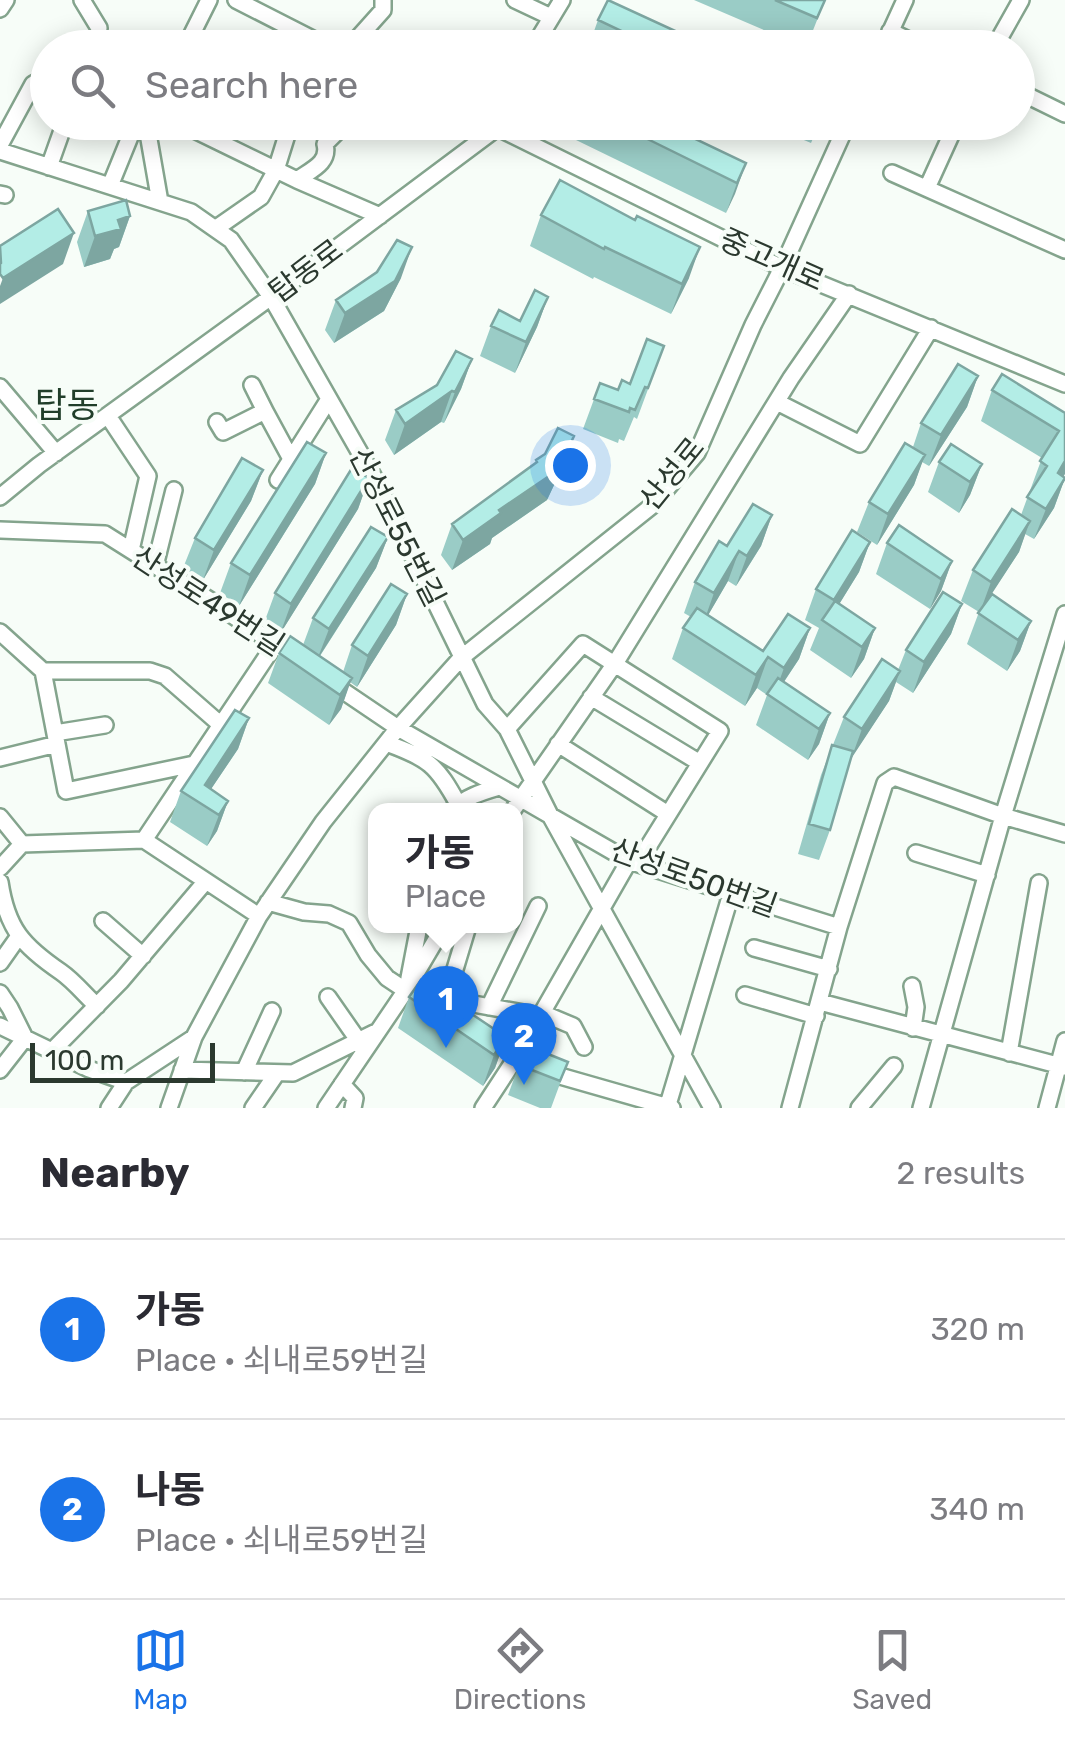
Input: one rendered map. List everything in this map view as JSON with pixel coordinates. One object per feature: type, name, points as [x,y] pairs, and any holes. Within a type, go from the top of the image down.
[{"type":"street","points":[[0,9],[6,0]]},
{"type":"street","points":[[82,0],[99,30]]},
{"type":"street","points":[[194,30],[209,0]]},
{"type":"street","points":[[236,0],[295,30]]},
{"type":"street","points":[[365,30],[382,10],[383,0]]},
{"type":"street","points":[[515,0],[552,17]]},
{"type":"street","points":[[544,30],[562,0]]},
{"type":"street","points":[[890,30],[905,0]]},
{"type":"street","points":[[1004,30],[1022,0]]},
{"type":"street","points":[[0,148],[30,90]]},
{"type":"street","points":[[1035,99],[1065,114]]},
{"type":"street","points":[[49,166],[58,140]]},
{"type":"street","points":[[110,186],[129,140]]},
{"type":"street","points":[[149,140],[160,202]]},
{"type":"street","points":[[215,140],[380,216]]},
{"type":"street","points":[[214,228],[260,197],[276,170],[285,140]]},
{"type":"street","points":[[296,180],[325,160],[329,140]]},
{"type":"street","name":"탑동로","points":[[0,498],[380,216],[474,140]]},
{"type":"street","name":"중고개로","points":[[526,140],[782,268],[1065,384]]},
{"type":"street","name":"산성로","points":[[169,1108],[194,1037],[263,909],[322,822],[461,658],[653,505],[697,452],[840,140]]},
{"type":"street","points":[[927,188],[949,140]]},
{"type":"street","name":"산성로55번길","points":[[0,148],[191,212],[230,240],[271,297],[376,481],[485,704],[508,729],[551,817],[712,1108]]},
{"type":"street","points":[[892,173],[1065,250]]},
{"type":"street","points":[[517,803],[614,665],[848,294]]},
{"type":"street","points":[[777,402],[860,444],[931,328]]},
{"type":"street","points":[[252,385],[291,459]]},
{"type":"street","points":[[0,387],[56,453]]},
{"type":"street","name":"산성로55번길","points":[[278,480],[330,399]]},
{"type":"street","points":[[220,427],[265,411]]},
{"type":"street","points":[[108,416],[148,476],[130,550]]},
{"type":"street","points":[[155,566],[174,490]]},
{"type":"street","name":"산성로49번길","points":[[0,530],[105,534],[306,665]]},
{"type":"street","points":[[921,1108],[1065,614]]},
{"type":"street","points":[[0,632],[43,671],[66,791],[194,764]]},
{"type":"street","points":[[144,840],[275,644]]},
{"type":"street","points":[[483,1108],[515,1060],[629,862],[643,855],[720,732],[583,644],[508,729]]},
{"type":"street","points":[[43,671],[150,671],[164,676],[221,725]]},
{"type":"street","points":[[321,676],[398,728]]},
{"type":"street","points":[[591,698],[700,763]]},
{"type":"street","points":[[0,758],[106,725]]},
{"type":"street","name":"산성로50번길","points":[[398,728],[499,787],[514,803]]},
{"type":"street","points":[[386,743],[420,755],[445,779],[454,803]]},
{"type":"street","points":[[558,744],[668,814]]},
{"type":"street","points":[[790,1108],[839,926],[885,783],[894,777],[1065,834]]},
{"type":"street","points":[[462,803],[499,787]]},
{"type":"street","name":"산성로50번길","points":[[523,807],[551,817],[629,862],[839,926]]},
{"type":"street","points":[[0,816],[22,844]]},
{"type":"street","points":[[0,868],[22,844],[144,840],[206,881],[263,909],[328,914],[349,923],[387,978],[406,988],[441,1004],[541,1015],[572,1026],[584,1047]]},
{"type":"street","points":[[916,853],[986,875]]},
{"type":"street","points":[[52,1051],[143,956],[206,881]]},
{"type":"street","points":[[0,882],[4,905],[19,936],[97,1006]]},
{"type":"street","points":[[1009,1053],[1039,883]]},
{"type":"street","points":[[499,1050],[613,1100],[669,1108],[730,894]]},
{"type":"street","points":[[488,1007],[538,906]]},
{"type":"street","points":[[103,921],[143,956]]},
{"type":"street","points":[[406,988],[418,933]]},
{"type":"street","points":[[326,1108],[440,933]]},
{"type":"street","points":[[441,1004],[466,933]]},
{"type":"street","points":[[0,962],[19,936]]},
{"type":"street","points":[[754,948],[828,968]]},
{"type":"street","points":[[912,986],[916,1007],[913,1028]]},
{"type":"street","points":[[0,994],[25,1038]]},
{"type":"street","points":[[744,995],[913,1028],[1062,1066]]},
{"type":"street","points":[[328,996],[358,1040]]},
{"type":"street","points":[[441,1004],[453,1020]]},
{"type":"street","points":[[244,1072],[272,1011]]},
{"type":"street","points":[[0,1026],[89,1069],[126,1082]]},
{"type":"street","points":[[182,1070],[293,1073],[376,1032]]},
{"type":"street","points":[[109,1108],[126,1082],[194,1037]]},
{"type":"street","points":[[0,1070],[25,1038]]},
{"type":"street","points":[[1047,1108],[1062,1066],[1065,1042]]},
{"type":"street","points":[[859,1108],[894,1066]]},
{"type":"street","points":[[254,1108],[278,1072]]},
{"type":"street","points":[[342,1084],[354,1098],[353,1108]]},
{"type":"building","points":[[608,0],[673,30],[619,30],[598,20]]},
{"type":"building","points":[[775,0],[825,0],[817,18]]},
{"type":"building","points":[[650,140],[698,140],[746,163],[737,183]]},
{"type":"building","points":[[560,180],[635,220],[637,216],[700,247],[682,284],[541,215]]},
{"type":"building","points":[[126,200],[130,216],[118,220],[121,229],[95,236],[88,211]]},
{"type":"building","points":[[58,209],[74,233],[3,278],[0,246]]},
{"type":"building","points":[[397,240],[412,247],[395,281],[345,313],[336,300],[377,272]]},
{"type":"building","points":[[535,290],[548,297],[526,342],[491,326],[499,310],[520,321]]},
{"type":"building","points":[[647,339],[664,346],[635,410],[630,408],[629,412],[594,399],[600,383],[618,390],[622,380],[630,384]]},
{"type":"building","points":[[456,351],[472,359],[455,392],[405,424],[396,410],[437,385]]},
{"type":"building","points":[[958,364],[978,376],[941,435],[921,423]]},
{"type":"building","points":[[1002,374],[1065,413],[1065,461],[1058,473],[1065,478],[1046,509],[1027,497],[1047,466],[1040,461],[1059,431],[992,390]]},
{"type":"building","points":[[558,428],[574,436],[558,470],[463,540],[452,524],[537,462]]},
{"type":"building","points":[[307,442],[326,453],[250,575],[231,563]]},
{"type":"building","points":[[905,443],[925,455],[888,514],[869,502]]},
{"type":"building","points":[[951,444],[982,464],[970,482],[939,462]]},
{"type":"building","points":[[242,458],[263,470],[214,550],[195,538]]},
{"type":"building","points":[[352,468],[369,478],[291,604],[275,593]]},
{"type":"building","points":[[753,504],[772,515],[747,556],[739,551],[714,593],[695,582],[719,541],[727,546]]},
{"type":"building","points":[[1012,509],[1030,521],[991,582],[973,570]]},
{"type":"building","points":[[899,525],[952,561],[941,579],[887,543]]},
{"type":"building","points":[[371,527],[388,537],[329,629],[313,618]]},
{"type":"building","points":[[852,530],[870,542],[834,600],[816,589]]},
{"type":"building","points":[[391,584],[407,594],[368,656],[352,645]]},
{"type":"building","points":[[943,592],[962,604],[924,662],[906,650]]},
{"type":"building","points":[[992,594],[1031,621],[1018,640],[978,613]]},
{"type":"building","points":[[835,601],[875,628],[862,647],[822,620]]},
{"type":"building","points":[[697,608],[763,651],[788,614],[810,628],[784,668],[768,657],[756,675],[683,628]]},
{"type":"building","points":[[290,636],[352,678],[340,695],[279,653]]},
{"type":"building","points":[[882,659],[900,671],[862,729],[844,717]]},
{"type":"building","points":[[778,678],[830,713],[819,729],[767,694]]},
{"type":"building","points":[[235,710],[249,718],[205,785],[228,801],[219,815],[181,791]]},
{"type":"building","points":[[832,745],[853,751],[830,830],[809,824]]},
{"type":"building","points":[[421,980],[506,1037],[494,1055],[409,997]]},
{"type":"building","points":[[528,1046],[568,1062],[560,1081],[519,1065]]},
{"type":"place","name":"가동","points":[[446,1048]]},
{"type":"place","name":"나동","points":[[524,1085]]},
{"type":"district","name":"탑동","points":[[67,405]]}]
